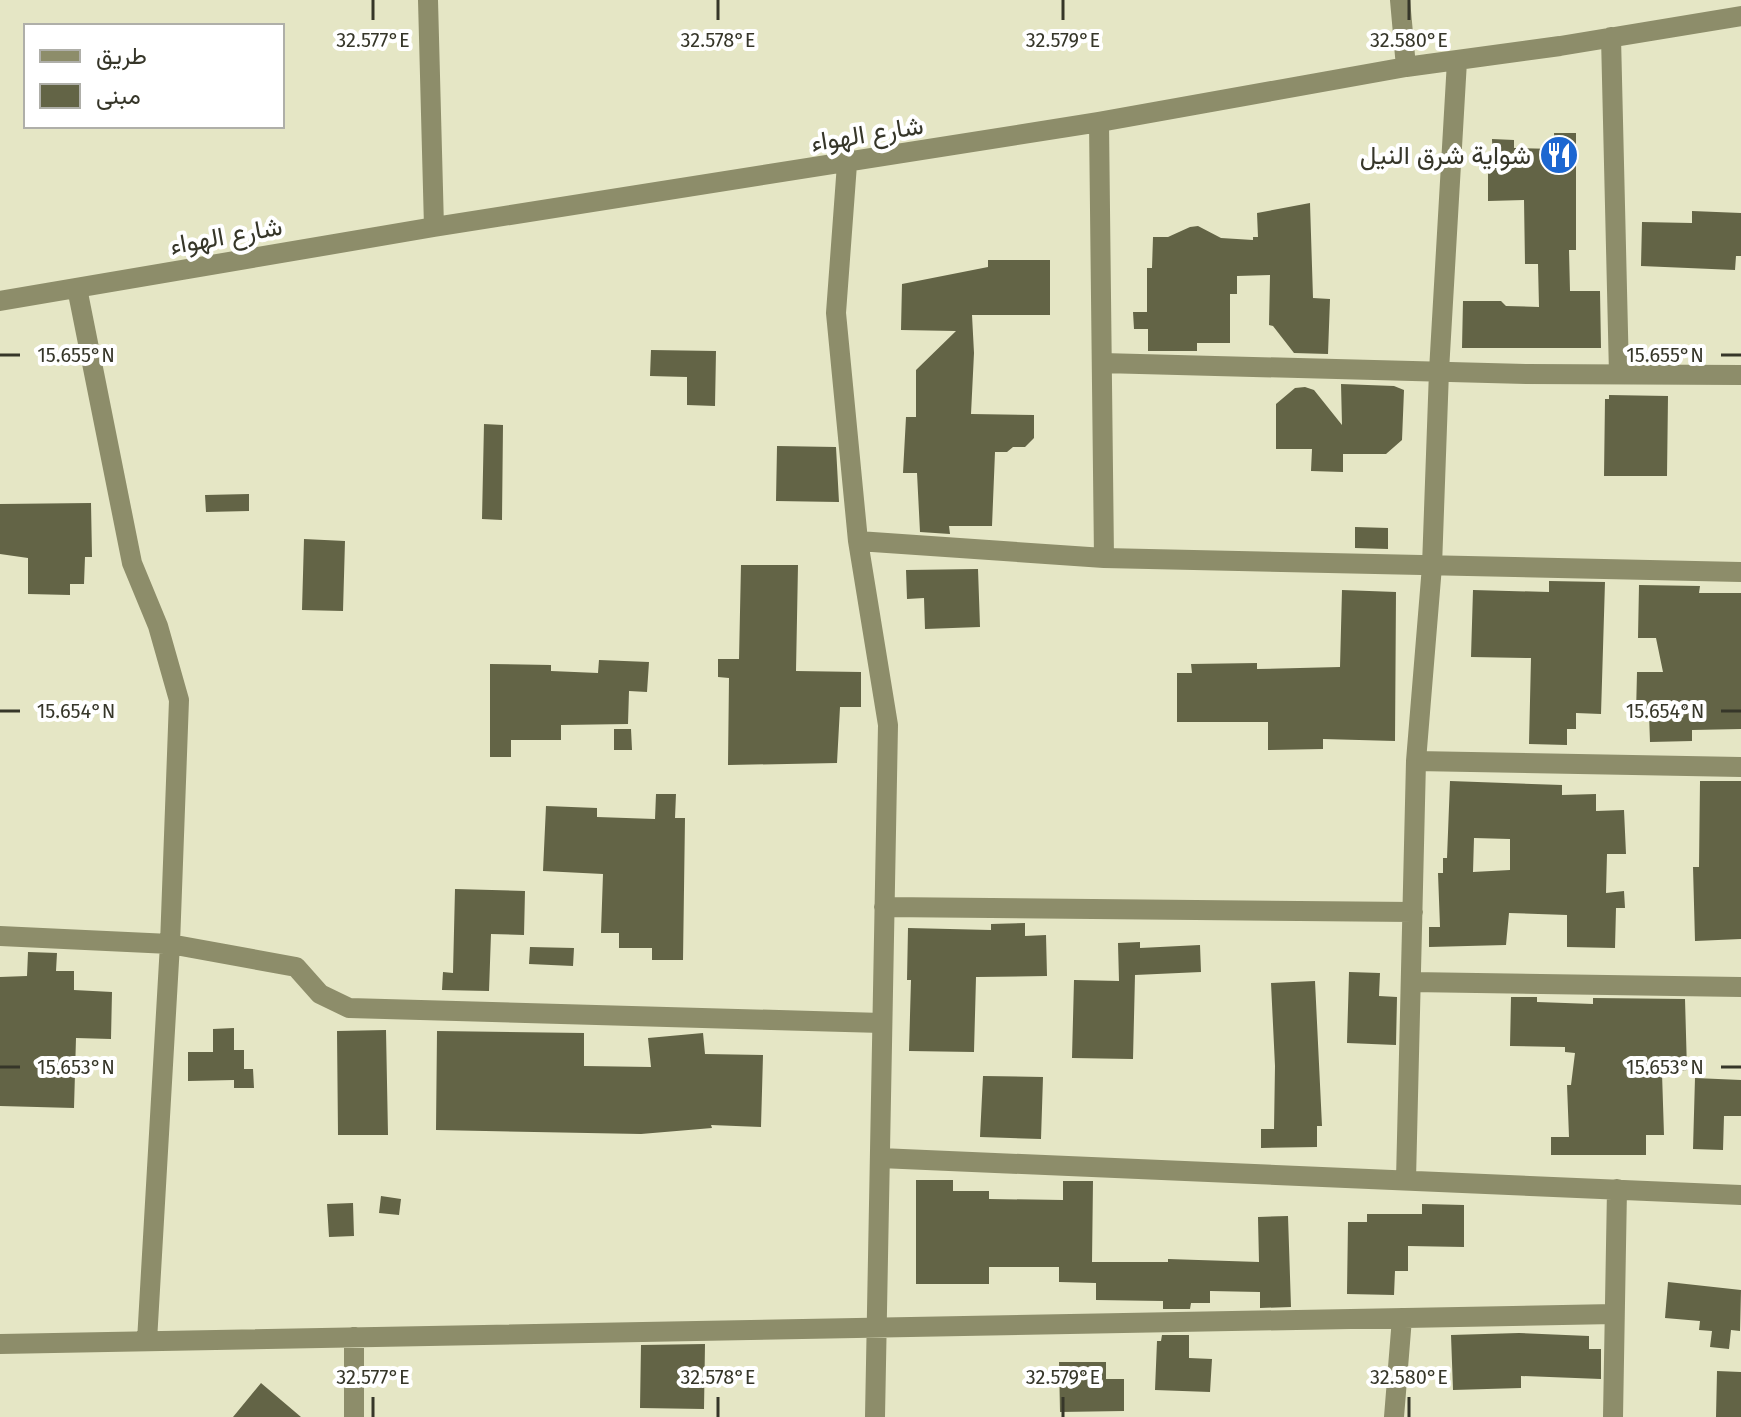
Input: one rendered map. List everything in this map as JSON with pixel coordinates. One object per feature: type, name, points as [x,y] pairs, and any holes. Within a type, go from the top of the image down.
[{"type":"street","points":[[428,0],[434,227]]},
{"type":"street","points":[[1400,0],[1406,67]]},
{"type":"street","name":"شارع الهواء","points":[[0,301],[434,227],[847,164],[1406,67],[1741,16]]},
{"type":"street","points":[[1611,37],[1619,374]]},
{"type":"street","points":[[1406,1180],[1416,761],[1432,566],[1439,371],[1457,61]]},
{"type":"street","points":[[1099,122],[1104,558]]},
{"type":"street","points":[[847,164],[836,313],[858,541],[888,725],[875,1417]]},
{"type":"street","points":[[77,288],[132,563],[158,626],[179,700],[170,944],[147,1341]]},
{"type":"street","points":[[1102,363],[1741,375]]},
{"type":"street","points":[[858,541],[1104,558],[1741,572]]},
{"type":"street","points":[[1416,761],[1741,767]]},
{"type":"street","points":[[884,907],[1413,912]]},
{"type":"street","points":[[0,936],[170,944],[296,967],[320,994],[349,1008],[882,1023]]},
{"type":"street","points":[[1411,982],[1741,987]]},
{"type":"street","points":[[880,1158],[1741,1195]]},
{"type":"street","points":[[1613,1417],[1617,1189]]},
{"type":"street","points":[[0,1344],[1614,1314]]},
{"type":"street","points":[[1394,1417],[1402,1318]]},
{"type":"street","points":[[354,1337],[354,1417]]},
{"type":"building","points":[[1554,133],[1576,133],[1576,250],[1569,250],[1570,291],[1600,291],[1601,348],[1462,348],[1463,301],[1501,301],[1506,306],[1539,307],[1538,264],[1525,264],[1524,200],[1488,201],[1488,171],[1493,171],[1492,139],[1514,140],[1514,148],[1555,149]]},
{"type":"building","points":[[1310,203],[1313,298],[1330,299],[1328,354],[1294,353],[1269,325],[1270,275],[1237,276],[1237,294],[1230,294],[1230,343],[1197,343],[1197,351],[1148,351],[1148,329],[1134,329],[1133,312],[1147,312],[1147,268],[1152,268],[1153,237],[1168,237],[1198,226],[1221,238],[1253,240],[1253,237],[1258,237],[1257,213]]},
{"type":"building","points":[[1692,211],[1741,213],[1741,256],[1736,256],[1735,270],[1641,266],[1642,222],[1692,223]]},
{"type":"building","points":[[988,260],[1050,260],[1050,315],[972,315],[971,414],[1034,415],[1034,438],[1025,447],[995,452],[992,526],[949,526],[950,534],[920,532],[917,473],[903,473],[906,417],[916,417],[916,370],[956,331],[901,330],[902,284],[988,267]]},
{"type":"building","points":[[651,350],[716,351],[715,406],[687,405],[687,377],[650,376]]},
{"type":"building","points":[[1341,384],[1394,386],[1404,390],[1402,440],[1386,454],[1343,454],[1343,472],[1311,471],[1312,449],[1276,449],[1276,404],[1295,388],[1305,387],[1314,390],[1342,425]]},
{"type":"building","points":[[1609,395],[1668,396],[1667,476],[1604,476],[1605,399],[1609,399]]},
{"type":"building","points":[[484,424],[503,425],[502,520],[482,519]]},
{"type":"building","points":[[777,446],[836,447],[839,502],[776,501]]},
{"type":"building","points":[[249,494],[249,511],[206,512],[205,495]]},
{"type":"building","points":[[91,503],[92,557],[85,557],[84,584],[70,584],[70,595],[28,594],[28,558],[0,554],[0,504]]},
{"type":"building","points":[[1355,527],[1388,528],[1388,549],[1355,548]]},
{"type":"building","points":[[304,539],[345,541],[343,611],[302,610]]},
{"type":"building","points":[[741,565],[798,565],[796,671],[861,672],[861,707],[840,707],[837,763],[728,765],[729,678],[718,677],[718,659],[739,659]]},
{"type":"building","points":[[978,569],[980,627],[925,629],[924,598],[907,599],[906,570]]},
{"type":"building","points":[[1549,581],[1605,582],[1601,714],[1576,713],[1576,729],[1567,729],[1567,745],[1529,744],[1531,658],[1471,657],[1473,590],[1549,592]]},
{"type":"building","points":[[1639,585],[1700,586],[1699,593],[1741,593],[1741,729],[1692,730],[1692,741],[1650,742],[1649,714],[1636,714],[1637,672],[1663,672],[1656,638],[1638,638]]},
{"type":"building","points":[[1342,590],[1396,592],[1395,741],[1323,739],[1323,749],[1268,750],[1268,722],[1177,722],[1177,673],[1192,673],[1191,664],[1257,663],[1257,669],[1340,667]]},
{"type":"building","points":[[599,660],[649,662],[647,692],[629,691],[628,724],[561,725],[561,740],[511,740],[511,757],[490,757],[490,664],[551,665],[551,671],[598,673]]},
{"type":"building","points":[[614,729],[631,729],[632,750],[614,750]]},
{"type":"building","points":[[1450,781],[1562,785],[1562,795],[1596,794],[1596,811],[1624,810],[1626,854],[1607,854],[1606,893],[1624,891],[1625,908],[1616,908],[1615,948],[1567,947],[1567,915],[1509,913],[1506,945],[1429,947],[1429,927],[1440,927],[1438,873],[1443,873],[1443,858],[1447,858]],"holes":[[[1474,838],[1510,839],[1510,870],[1473,872]]]},
{"type":"building","points":[[1700,781],[1741,781],[1741,939],[1695,941],[1693,867],[1699,867]]},
{"type":"building","points":[[656,794],[676,794],[675,818],[685,818],[683,960],[652,960],[652,948],[619,948],[619,933],[601,933],[603,874],[543,871],[546,806],[597,808],[597,817],[655,819]]},
{"type":"building","points":[[455,889],[525,891],[524,935],[491,934],[489,991],[442,990],[443,972],[453,973]]},
{"type":"building","points":[[1025,923],[1025,936],[1046,935],[1047,976],[976,977],[974,1052],[909,1051],[911,980],[907,980],[908,928],[991,930],[991,924]]},
{"type":"building","points":[[1140,942],[1140,948],[1200,945],[1201,972],[1135,975],[1133,1059],[1072,1058],[1074,980],[1119,981],[1118,943]]},
{"type":"building","points":[[530,947],[574,948],[573,966],[529,964]]},
{"type":"building","points":[[28,952],[57,953],[56,971],[74,971],[74,990],[112,992],[111,1039],[76,1038],[74,1108],[0,1106],[0,977],[27,976]]},
{"type":"building","points":[[1349,972],[1380,973],[1379,996],[1397,997],[1396,1045],[1347,1043]]},
{"type":"building","points":[[1315,981],[1322,1126],[1317,1126],[1317,1147],[1261,1148],[1261,1129],[1274,1129],[1271,983]]},
{"type":"building","points":[[1511,997],[1537,997],[1537,1002],[1593,1004],[1593,998],[1685,999],[1687,1070],[1662,1073],[1664,1135],[1646,1135],[1646,1155],[1551,1155],[1551,1137],[1569,1137],[1567,1085],[1571,1085],[1575,1053],[1565,1052],[1565,1047],[1510,1046]]},
{"type":"building","points":[[234,1028],[234,1050],[244,1050],[244,1069],[253,1069],[254,1088],[234,1088],[234,1080],[188,1081],[188,1052],[213,1052],[213,1029]]},
{"type":"building","points":[[386,1030],[388,1135],[338,1135],[337,1031]]},
{"type":"building","points":[[437,1031],[584,1033],[584,1066],[651,1067],[648,1038],[703,1033],[705,1054],[763,1055],[761,1127],[711,1125],[712,1128],[641,1134],[436,1130]]},
{"type":"building","points":[[983,1076],[1043,1077],[1041,1139],[980,1137]]},
{"type":"building","points":[[1695,1078],[1741,1080],[1741,1116],[1724,1116],[1723,1150],[1693,1149]]},
{"type":"building","points":[[916,1180],[953,1180],[953,1191],[989,1191],[989,1199],[1063,1200],[1063,1181],[1093,1181],[1092,1262],[1168,1262],[1168,1259],[1259,1262],[1258,1217],[1288,1216],[1291,1307],[1260,1308],[1260,1292],[1210,1291],[1210,1303],[1191,1303],[1190,1309],[1163,1309],[1163,1301],[1096,1300],[1096,1283],[1059,1282],[1059,1267],[989,1267],[989,1284],[916,1284]]},
{"type":"building","points":[[381,1196],[401,1199],[399,1215],[379,1213]]},
{"type":"building","points":[[353,1203],[354,1236],[329,1237],[327,1204]]},
{"type":"building","points":[[1422,1204],[1464,1205],[1464,1247],[1408,1246],[1408,1271],[1395,1271],[1394,1295],[1347,1294],[1348,1222],[1367,1222],[1367,1214],[1422,1214]]},
{"type":"building","points":[[1668,1282],[1741,1290],[1740,1331],[1731,1330],[1729,1349],[1710,1347],[1712,1331],[1699,1330],[1700,1321],[1665,1318]]},
{"type":"building","points":[[1519,1333],[1589,1336],[1589,1349],[1601,1349],[1601,1379],[1521,1376],[1521,1388],[1453,1390],[1451,1335]]},
{"type":"building","points":[[1162,1335],[1189,1335],[1189,1358],[1212,1359],[1210,1392],[1155,1390],[1157,1341],[1161,1341]]},
{"type":"building","points":[[705,1344],[704,1409],[640,1408],[641,1345]]},
{"type":"building","points":[[1059,1362],[1106,1362],[1106,1379],[1124,1379],[1124,1411],[1060,1412]]},
{"type":"building","points":[[1717,1371],[1741,1372],[1741,1417],[1716,1417]]},
{"type":"building","points":[[261,1383],[301,1417],[233,1417]]},
{"type":"place","name":"شواية شرق النيل","points":[[1559,155]]}]
